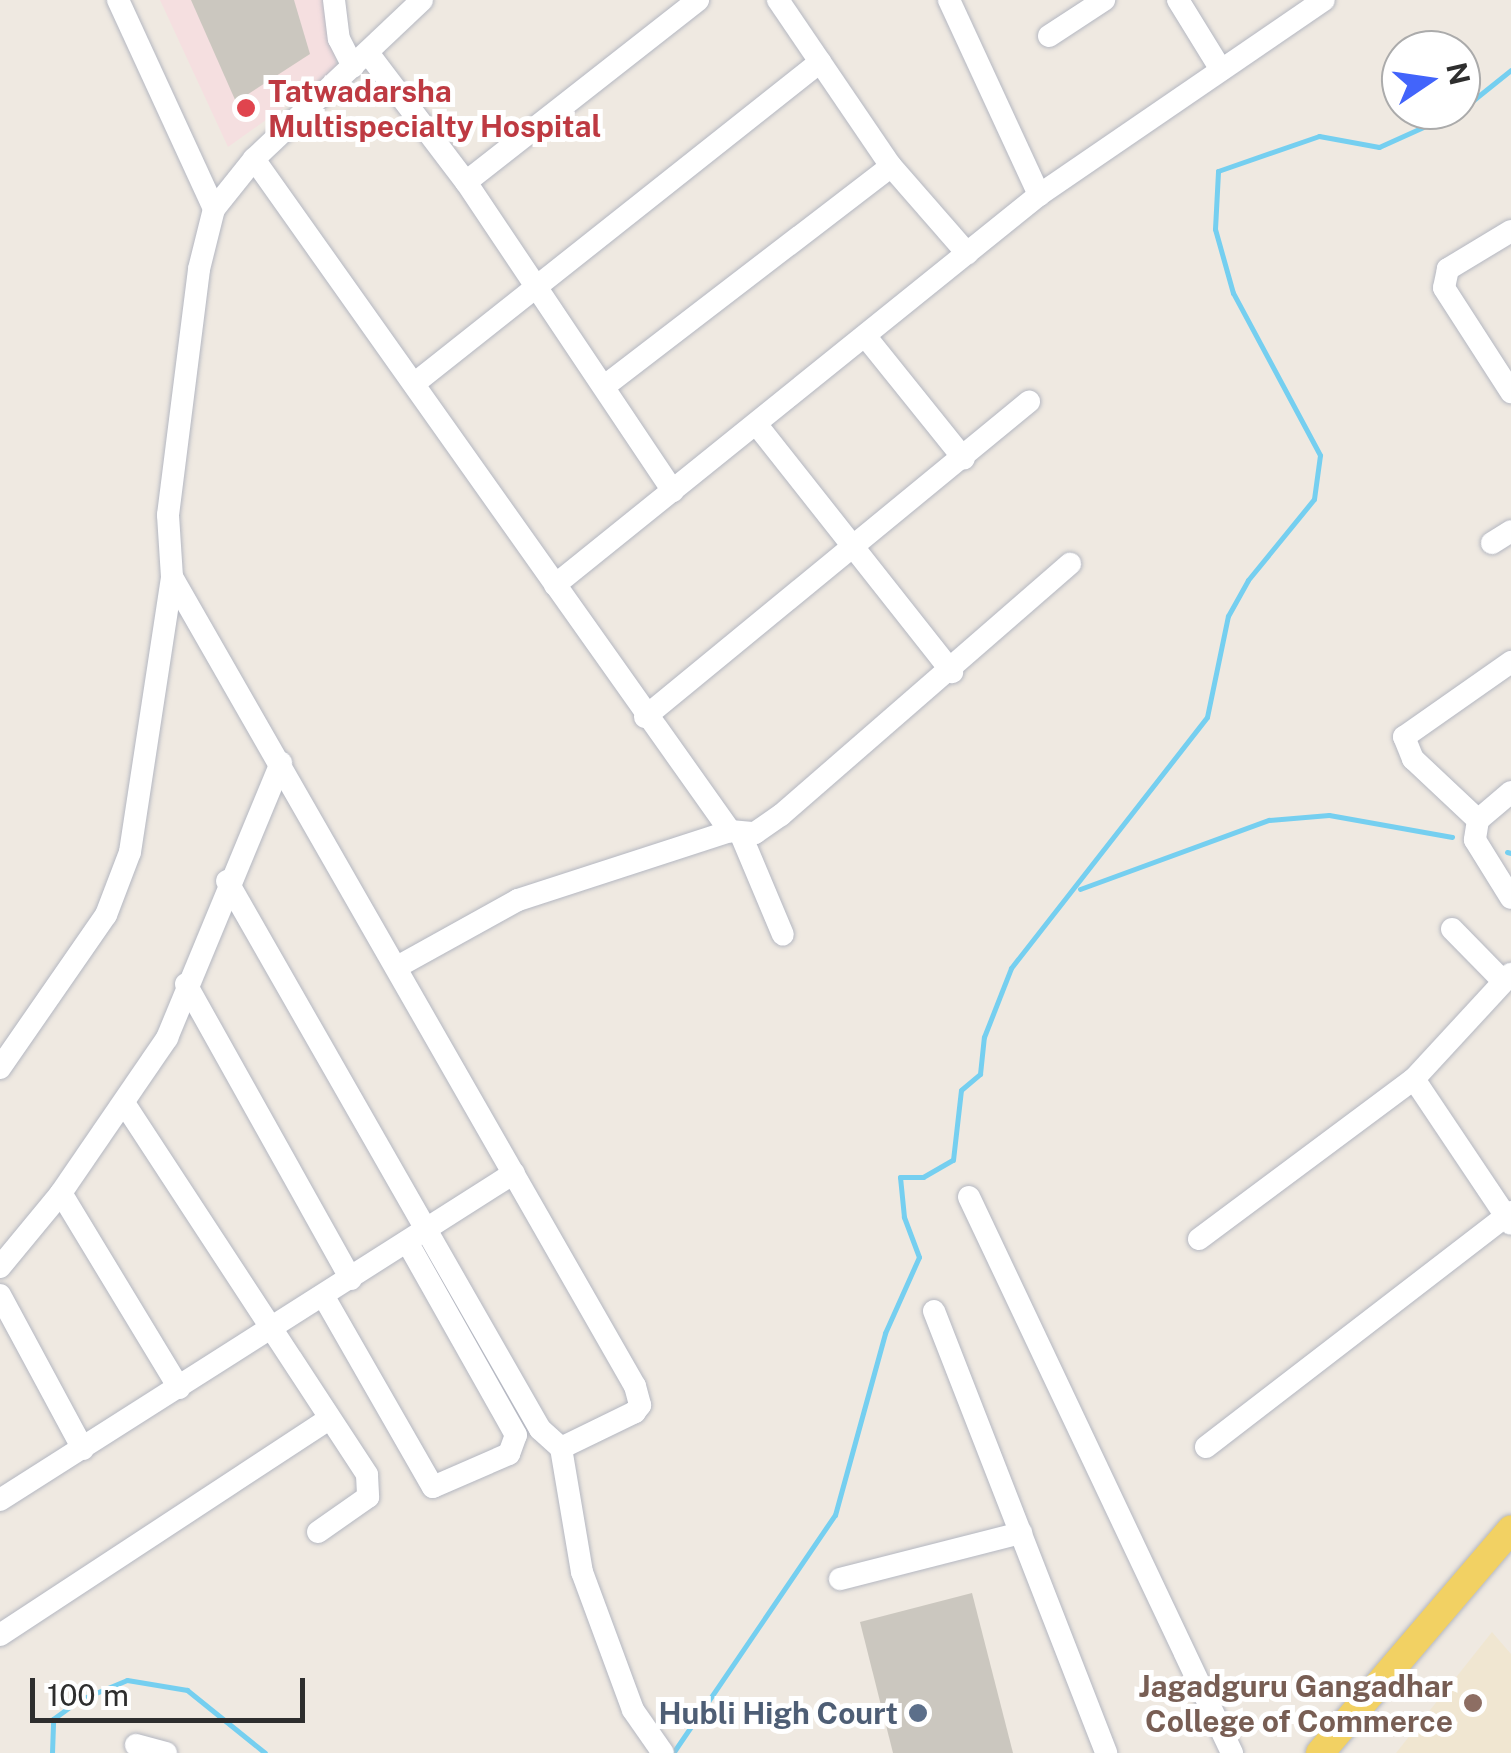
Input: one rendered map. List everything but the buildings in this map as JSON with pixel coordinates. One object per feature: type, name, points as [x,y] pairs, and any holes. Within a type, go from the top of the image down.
[{"type":"main road","points":[[1320,1753],[1509,1538]]},
{"type":"street","points":[[118,0],[214,208]]},
{"type":"street","points":[[334,0],[340,39],[466,182],[606,385],[672,491]]},
{"type":"street","points":[[0,1068],[106,916],[130,852],[172,578],[174,458],[199,269],[214,208],[254,159],[422,0]]},
{"type":"street","points":[[466,182],[698,0]]},
{"type":"street","points":[[778,0],[891,166],[967,253]]},
{"type":"street","points":[[948,0],[1038,195]]},
{"type":"street","points":[[1049,36],[1104,0]]},
{"type":"street","points":[[1178,0],[1221,70]]},
{"type":"street","points":[[555,585],[1038,195],[1318,2]]},
{"type":"street","points":[[415,383],[535,284],[820,62]]},
{"type":"street","points":[[254,159],[415,383],[645,717],[735,833],[783,935]]},
{"type":"street","points":[[606,385],[891,166]]},
{"type":"street","points":[[1511,231],[1448,269],[1444,288],[1511,392]]},
{"type":"street","points":[[866,336],[964,458]]},
{"type":"street","points":[[645,717],[1029,402]]},
{"type":"street","points":[[757,425],[952,672]]},
{"type":"street","points":[[397,967],[518,900],[735,833],[780,815],[952,672],[1070,564]]},
{"type":"street","points":[[172,578],[281,763],[638,1396],[640,1405],[626,1418],[561,1448]]},
{"type":"street","points":[[1478,820],[1414,760],[1404,737],[1511,662]]},
{"type":"street","points":[[0,1267],[60,1194],[167,1038],[227,881],[281,763]]},
{"type":"street","points":[[1511,792],[1478,820],[1476,840],[1483,860],[1511,898]]},
{"type":"street","points":[[227,881],[516,1435],[509,1454],[433,1488],[324,1297]]},
{"type":"street","points":[[1198,1239],[1414,1079],[1507,978],[1452,929]]},
{"type":"street","points":[[186,984],[351,1279]]},
{"type":"street","points":[[1206,1447],[1509,1217],[1414,1079]]},
{"type":"street","points":[[124,1103],[274,1328],[372,1487],[359,1508],[318,1532]]},
{"type":"street","points":[[0,1500],[514,1173]]},
{"type":"street","points":[[60,1194],[179,1388]]},
{"type":"street","points":[[969,1198],[1232,1753]]},
{"type":"street","points":[[416,1238],[540,1428],[561,1448],[582,1572],[633,1710],[659,1749]]},
{"type":"street","points":[[0,1295],[83,1449]]},
{"type":"street","points":[[934,1311],[1106,1753]]},
{"type":"street","points":[[0,1634],[329,1419]]},
{"type":"street","points":[[840,1579],[1021,1533]]},
{"type":"street","points":[[136,1745],[166,1753]]},
{"type":"shaded area","name":"Tatwadarsha Multispecialty Hospital","points":[[160,0],[328,0],[337,69],[228,147]]},
{"type":"shaded area","name":"Jagadguru Gangadhar College of Commerce","points":[[1492,1632],[1511,1654],[1511,1753],[1396,1753]]},
{"type":"waterway","points":[[1481,94],[1511,70]]},
{"type":"waterway","points":[[673,1753],[835,1515],[885,1333],[919,1257],[904,1217],[900,1177],[923,1177],[953,1160],[961,1090],[980,1074],[984,1037],[1011,968],[1207,717],[1228,616],[1248,580],[1314,499],[1320,455],[1233,293],[1215,229],[1218,171],[1319,136],[1379,147],[1417,130]]},
{"type":"waterway","points":[[1080,889],[1269,820],[1329,815],[1452,837]]},
{"type":"waterway","points":[[1507,852],[1511,853]]},
{"type":"waterway","points":[[52,1753],[53,1719],[79,1700],[127,1680],[187,1690],[265,1753]]},
{"type":"place","name":"Tatwadarsha Multispecialty Hospital","points":[[246,108]]},
{"type":"place","name":"Jagadguru Gangadhar College of Commerce","points":[[1473,1703]]},
{"type":"place","name":"Hubli High Court","points":[[918,1713]]}]
